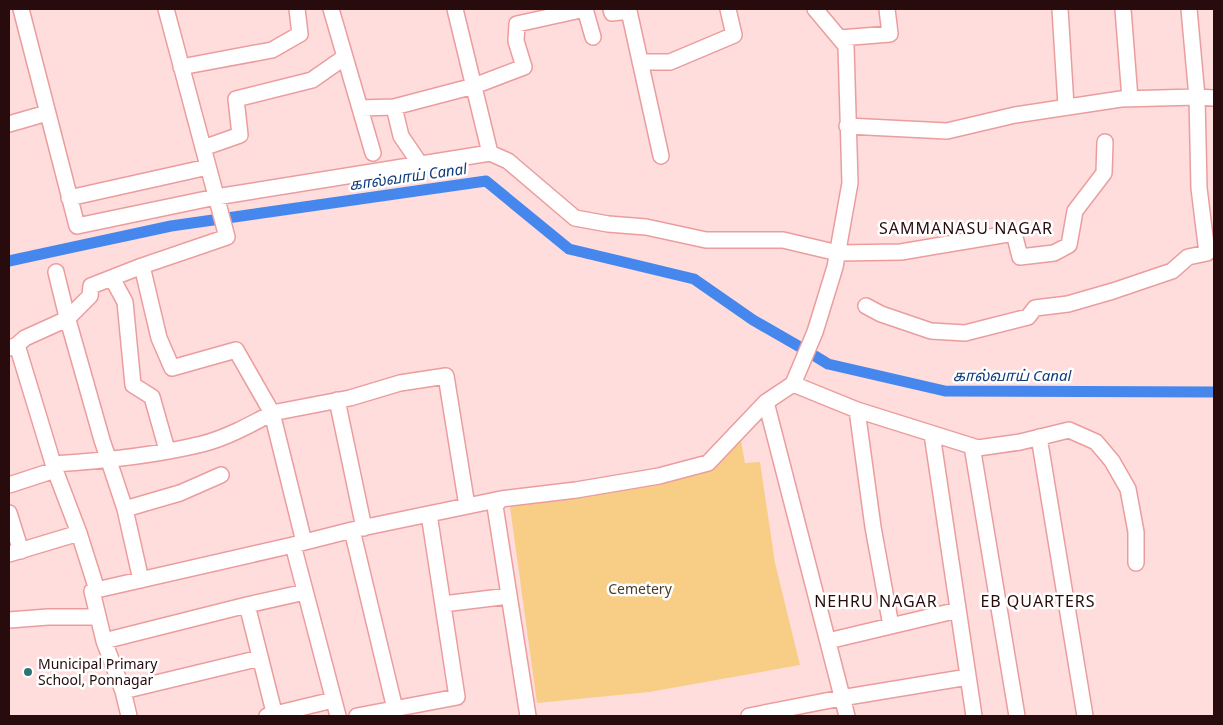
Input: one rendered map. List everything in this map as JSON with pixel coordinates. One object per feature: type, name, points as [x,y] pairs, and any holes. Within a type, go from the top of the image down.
[{"type":"street","points":[[97,590],[80,533],[54,467],[13,347],[25,338],[67,319],[90,296],[91,286],[142,266],[227,237],[166,9]]},
{"type":"street","points":[[181,67],[272,50],[300,34],[297,9]]},
{"type":"street","points":[[331,9],[374,153]]},
{"type":"street","points":[[455,9],[490,153]]},
{"type":"street","points":[[360,108],[394,107],[474,86],[524,66],[516,41],[517,24],[585,9],[592,37]]},
{"type":"street","points":[[611,9],[612,13],[634,10],[640,62],[661,156]]},
{"type":"street","points":[[640,62],[670,62],[734,35],[728,9]]},
{"type":"street","points":[[129,716],[123,691],[104,641],[92,591],[358,529],[467,506],[501,499],[576,490],[659,476],[708,464],[766,402],[793,384],[815,332],[835,267],[850,183],[846,46],[815,9]]},
{"type":"street","points":[[840,38],[890,34],[887,9]]},
{"type":"street","points":[[1060,9],[1066,106]]},
{"type":"street","points":[[1123,9],[1130,99]]},
{"type":"street","points":[[866,306],[881,314],[931,331],[965,333],[1028,317],[1035,308],[1068,304],[1113,291],[1172,270],[1188,257],[1206,253],[1199,188],[1198,97],[1189,9]]},
{"type":"street","points":[[9,21],[21,10],[77,226],[490,153],[508,162],[576,218],[608,224],[646,227],[706,240],[783,240],[838,253],[902,252],[1014,233],[1020,258],[1054,253],[1069,245],[1075,211],[1104,173],[1106,142]]},
{"type":"street","points":[[203,148],[240,135],[236,99],[312,80],[345,57]]},
{"type":"street","points":[[847,126],[947,131],[1015,115],[1066,106],[1130,99],[1214,98]]},
{"type":"street","points":[[394,107],[401,136],[420,164]]},
{"type":"street","points":[[9,124],[47,113]]},
{"type":"street","points":[[69,198],[208,167]]},
{"type":"street","points":[[142,266],[159,338],[172,368],[236,350],[272,413],[299,544],[305,592],[338,716]]},
{"type":"street","points":[[56,272],[67,319],[125,509],[141,580]]},
{"type":"street","points":[[112,278],[125,302],[133,385],[152,397],[167,450]]},
{"type":"street","points":[[9,485],[54,467],[203,444],[272,413],[337,400],[400,383],[446,376],[467,506]]},
{"type":"street","points":[[793,384],[856,410],[978,448],[1020,442],[1070,430],[1096,442],[1112,461],[1128,489],[1136,532],[1136,563]]},
{"type":"street","points":[[337,400],[358,529],[395,709]]},
{"type":"street","points":[[766,402],[847,716]]},
{"type":"street","points":[[856,410],[873,528],[891,626]]},
{"type":"street","points":[[932,434],[974,716]]},
{"type":"street","points":[[1039,437],[1086,716]]},
{"type":"street","points":[[972,446],[1017,716]]},
{"type":"street","points":[[125,509],[180,493],[221,475]]},
{"type":"street","points":[[501,499],[495,506],[528,716]]},
{"type":"street","points":[[9,512],[15,553],[80,533]]},
{"type":"street","points":[[357,716],[457,697],[430,514]]},
{"type":"street","points":[[104,641],[305,592]]},
{"type":"street","points":[[443,604],[509,596]]},
{"type":"street","points":[[247,606],[272,716],[333,700]]},
{"type":"street","points":[[828,641],[958,610]]},
{"type":"street","points":[[9,620],[48,617],[98,617]]},
{"type":"street","points":[[123,691],[260,658]]},
{"type":"street","points":[[749,716],[841,698],[968,677]]},
{"type":"green space","name":"Cemetery","points":[[741,441],[745,463],[760,462],[775,563],[800,665],[649,692],[537,703],[510,507],[599,491],[727,451]]},
{"type":"waterway","name":"கால்வாய் Canal","points":[[9,261],[171,226],[486,181],[569,249],[694,279],[753,320],[800,347]]},
{"type":"waterway","name":"கால்வாய் Canal","points":[[815,356],[828,364],[945,391],[1214,392]]},
{"type":"place","name":"Municipal Primary School, Ponnagar","points":[[28,672]]},
{"type":"district","name":"SAMMANASU NAGAR","points":[[966,228]]},
{"type":"district","name":"NEHRU NAGAR","points":[[876,601]]},
{"type":"district","name":"EB QUARTERS","points":[[1038,601]]}]
